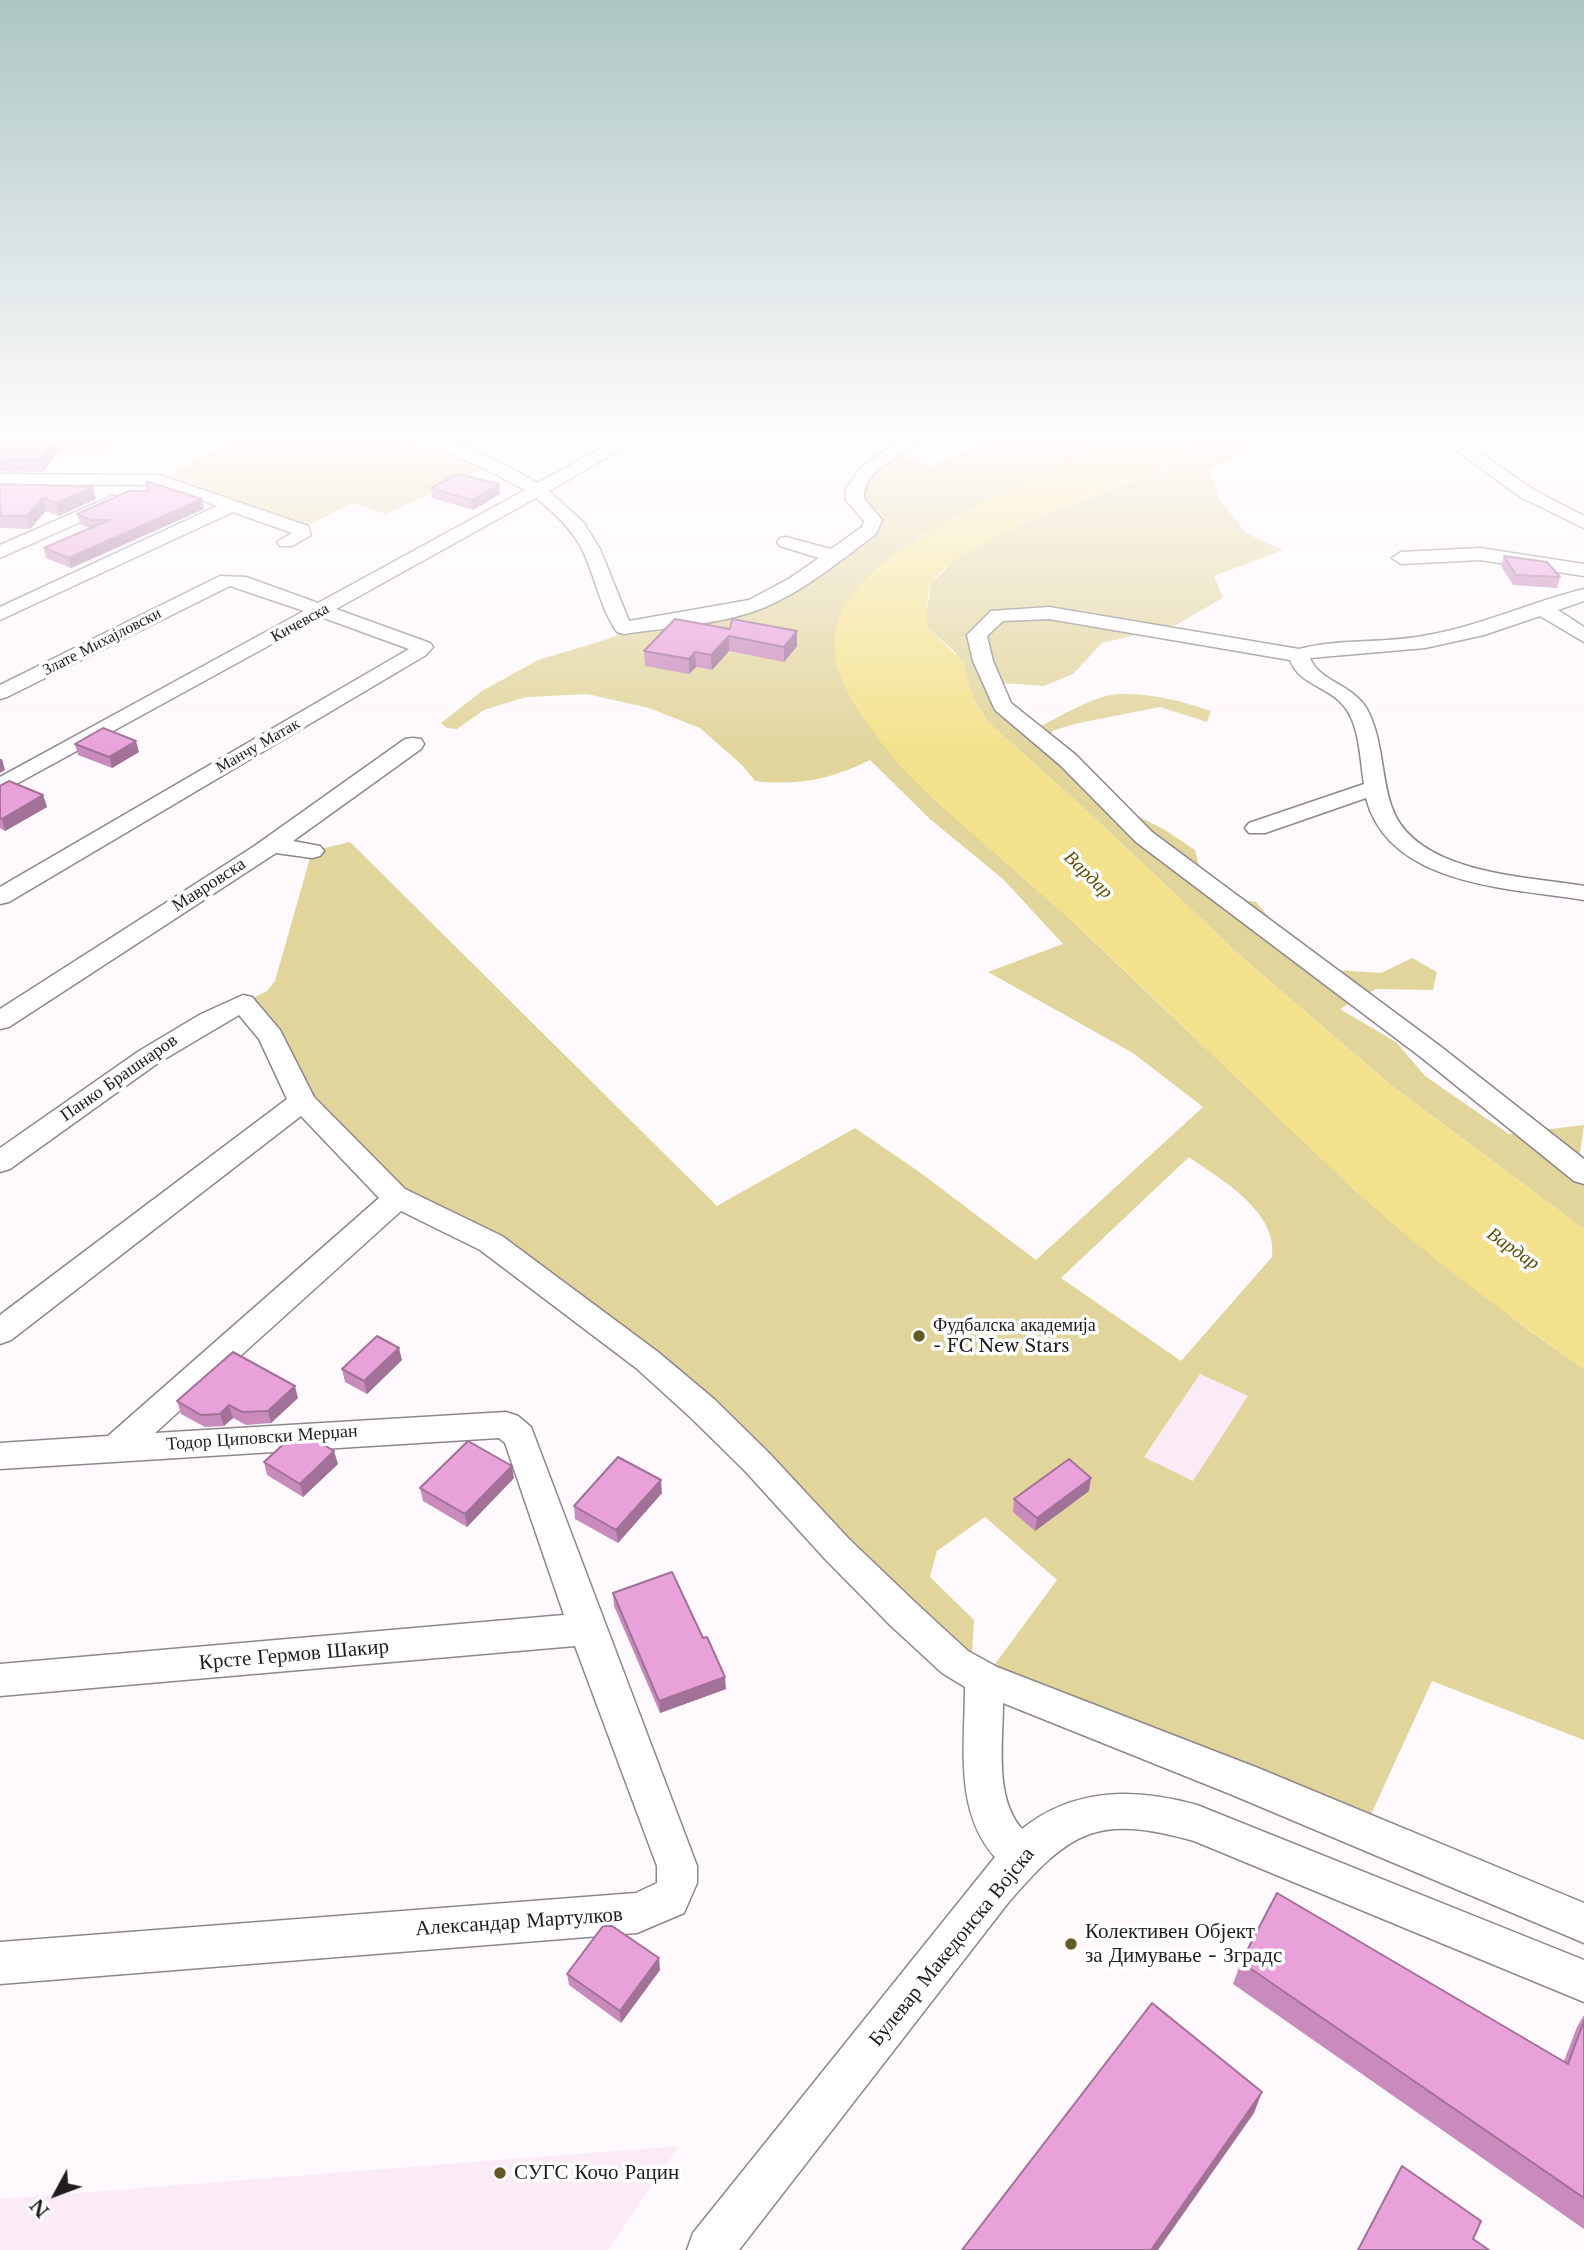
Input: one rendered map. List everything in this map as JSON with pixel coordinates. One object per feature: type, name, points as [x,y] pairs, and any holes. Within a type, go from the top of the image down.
[{"type":"street","points":[[0,552],[24,541]]},
{"type":"street","points":[[0,614],[156,541]]},
{"type":"street","name":"Кичевска","points":[[0,786],[446,541]]},
{"type":"street","points":[[586,541],[609,604],[624,628],[743,608],[778,592],[855,541]]},
{"type":"street","points":[[786,542],[834,556]]},
{"type":"street","points":[[1401,558],[1480,554],[1584,570]]},
{"type":"street","name":"Злате Михајловски","points":[[0,693],[228,580],[239,581],[322,611]]},
{"type":"street","points":[[1584,595],[1478,631],[1426,642],[1361,650],[1311,650],[1299,655],[1049,613],[998,615],[977,635],[983,661],[1002,706],[1068,760],[1144,837],[1432,1052],[1584,1174]]},
{"type":"street","points":[[1541,608],[1584,636]]},
{"type":"street","name":"Манчу Матак","points":[[0,897],[423,647],[322,611]]},
{"type":"street","points":[[1299,655],[1303,665],[1312,674],[1352,700],[1364,724],[1381,810],[1388,823],[1401,837],[1434,859],[1482,878],[1584,893]]},
{"type":"street","name":"Мавровска","points":[[0,1021],[271,845],[413,744]]},
{"type":"street","points":[[1257,828],[1376,787]]},
{"type":"street","points":[[271,845],[312,852]]},
{"type":"street","name":"Панко Брашнаров","points":[[0,1162],[159,1049],[203,1022],[243,1003],[271,1036],[302,1101]]},
{"type":"street","points":[[0,1332],[302,1101],[395,1196],[491,1243],[646,1360],[702,1408],[757,1462],[837,1549],[955,1662],[984,1679],[1244,1781],[1584,1923]]},
{"type":"street","points":[[118,1447],[390,1205],[395,1196]]},
{"type":"street","name":"Тодор Циповски Мерџан","points":[[0,1456],[488,1424],[506,1425],[519,1436]]},
{"type":"street","name":"Александар Мартулков","points":[[0,1963],[637,1913],[670,1899],[677,1883],[677,1866],[587,1629],[519,1436]]},
{"type":"street","name":"Крсте Гермов Шакир","points":[[0,1680],[587,1629]]},
{"type":"street","points":[[984,1679],[982,1762],[986,1798],[996,1829],[1023,1858]]},
{"type":"street","name":"Булевар Македонска Војска","points":[[710,2250],[993,1889],[1045,1835],[1067,1822],[1089,1814],[1129,1809],[1178,1817],[1219,1831],[1584,1981]]},
{"type":"shaded area","points":[[852,541],[915,541],[928,794],[1069,918],[1356,1191],[1414,1241],[1526,1328],[1584,1369],[1584,1740],[1432,1681],[1363,1832],[984,1679],[1057,1580],[985,1517],[937,1551],[930,1577],[974,1620],[971,1671],[558,1293],[395,1196],[332,1132],[243,1003],[267,991],[275,981],[312,851],[350,842],[717,1206],[855,1128],[918,1171],[1036,1260],[1203,1107],[1133,1053],[988,972],[1063,944],[1003,879],[931,820],[870,760],[814,780],[755,781],[742,765],[700,728],[649,708],[587,694],[526,697],[484,710],[457,729],[447,728],[441,723],[482,691],[538,660],[608,639],[639,626],[743,608]],"holes":[[[652,641],[666,644],[712,670],[696,667],[689,674],[656,655],[643,653]],[[1189,1157],[1245,1198],[1257,1211],[1271,1240],[1272,1257],[1181,1361],[1061,1278]],[[1200,1374],[1248,1396],[1193,1481],[1144,1457]]]},
{"type":"shaded area","points":[[987,541],[1263,541],[1283,550],[1214,576],[1223,598],[1176,625],[1102,643],[1073,674],[1044,686],[1001,683],[1015,714],[1035,729],[1088,702],[1110,695],[1167,698],[1211,711],[1207,722],[1160,707],[1074,724],[1052,731],[1052,756],[1126,810],[1165,830],[1195,850],[1200,870],[1214,896],[1256,902],[1295,948],[1322,969],[1381,973],[1412,958],[1437,972],[1433,990],[1376,989],[1340,1009],[1396,1042],[1425,1076],[1509,1134],[1584,1125],[1580,1153],[1584,1160],[1584,1229],[1392,1086],[1245,960],[988,722],[975,702],[955,652],[927,627],[931,583],[956,559]]},
{"type":"shaded area","points":[[1200,1374],[1249,1396],[1194,1481],[1144,1457]]},
{"type":"shaded area","name":"СУГС Кочо Рацин","points":[[679,2146],[608,2250],[0,2250],[0,2199]]},
{"type":"water","name":"Вардар","points":[[915,541],[989,541],[945,568],[931,585],[927,606],[927,627],[963,662],[975,702],[988,722],[1245,960],[1392,1086],[1584,1229],[1584,1369],[1438,1261],[1355,1190],[1085,933],[922,788],[883,745],[843,682],[834,640],[843,609],[865,580]]},
{"type":"building","points":[[60,541],[107,541],[69,558],[44,548]]},
{"type":"building","points":[[1504,556],[1547,562],[1560,577],[1516,575]]},
{"type":"building","points":[[675,619],[730,629],[732,619],[797,631],[784,647],[729,636],[711,655],[695,652],[689,659],[644,651]]},
{"type":"building","points":[[103,728],[136,741],[109,757],[75,744]]},
{"type":"building","points":[[9,781],[43,795],[2,819],[0,786]]},
{"type":"building","points":[[377,1336],[399,1348],[364,1381],[342,1369]]},
{"type":"building","points":[[233,1352],[295,1386],[268,1411],[242,1412],[229,1405],[220,1414],[201,1415],[177,1401]]},
{"type":"building","points":[[314,1439],[334,1451],[300,1484],[264,1462],[287,1441]]},
{"type":"building","points":[[468,1441],[512,1466],[465,1514],[420,1488]]},
{"type":"building","points":[[618,1457],[661,1480],[616,1530],[574,1506]]},
{"type":"building","points":[[1069,1459],[1091,1478],[1037,1518],[1014,1499]]},
{"type":"building","points":[[672,1572],[725,1677],[659,1701],[613,1593]]},
{"type":"building","points":[[1277,1893],[1568,2064],[1584,2021],[1584,2198],[1241,1962]]},
{"type":"building","points":[[603,1926],[612,1926],[659,1958],[620,2011],[567,1974]]},
{"type":"building","points":[[1152,2003],[1262,2092],[1151,2250],[962,2250]]},
{"type":"building","points":[[1402,2166],[1481,2221],[1473,2239],[1489,2250],[1358,2250]]},
{"type":"place","name":"Фудбалска академија - FC New Stars","points":[[919,1336]]},
{"type":"place","name":"Колективен Објект за Димување - Зградс","points":[[1071,1944]]},
{"type":"place","name":"СУГС Кочо Рацин","points":[[500,2173]]}]
